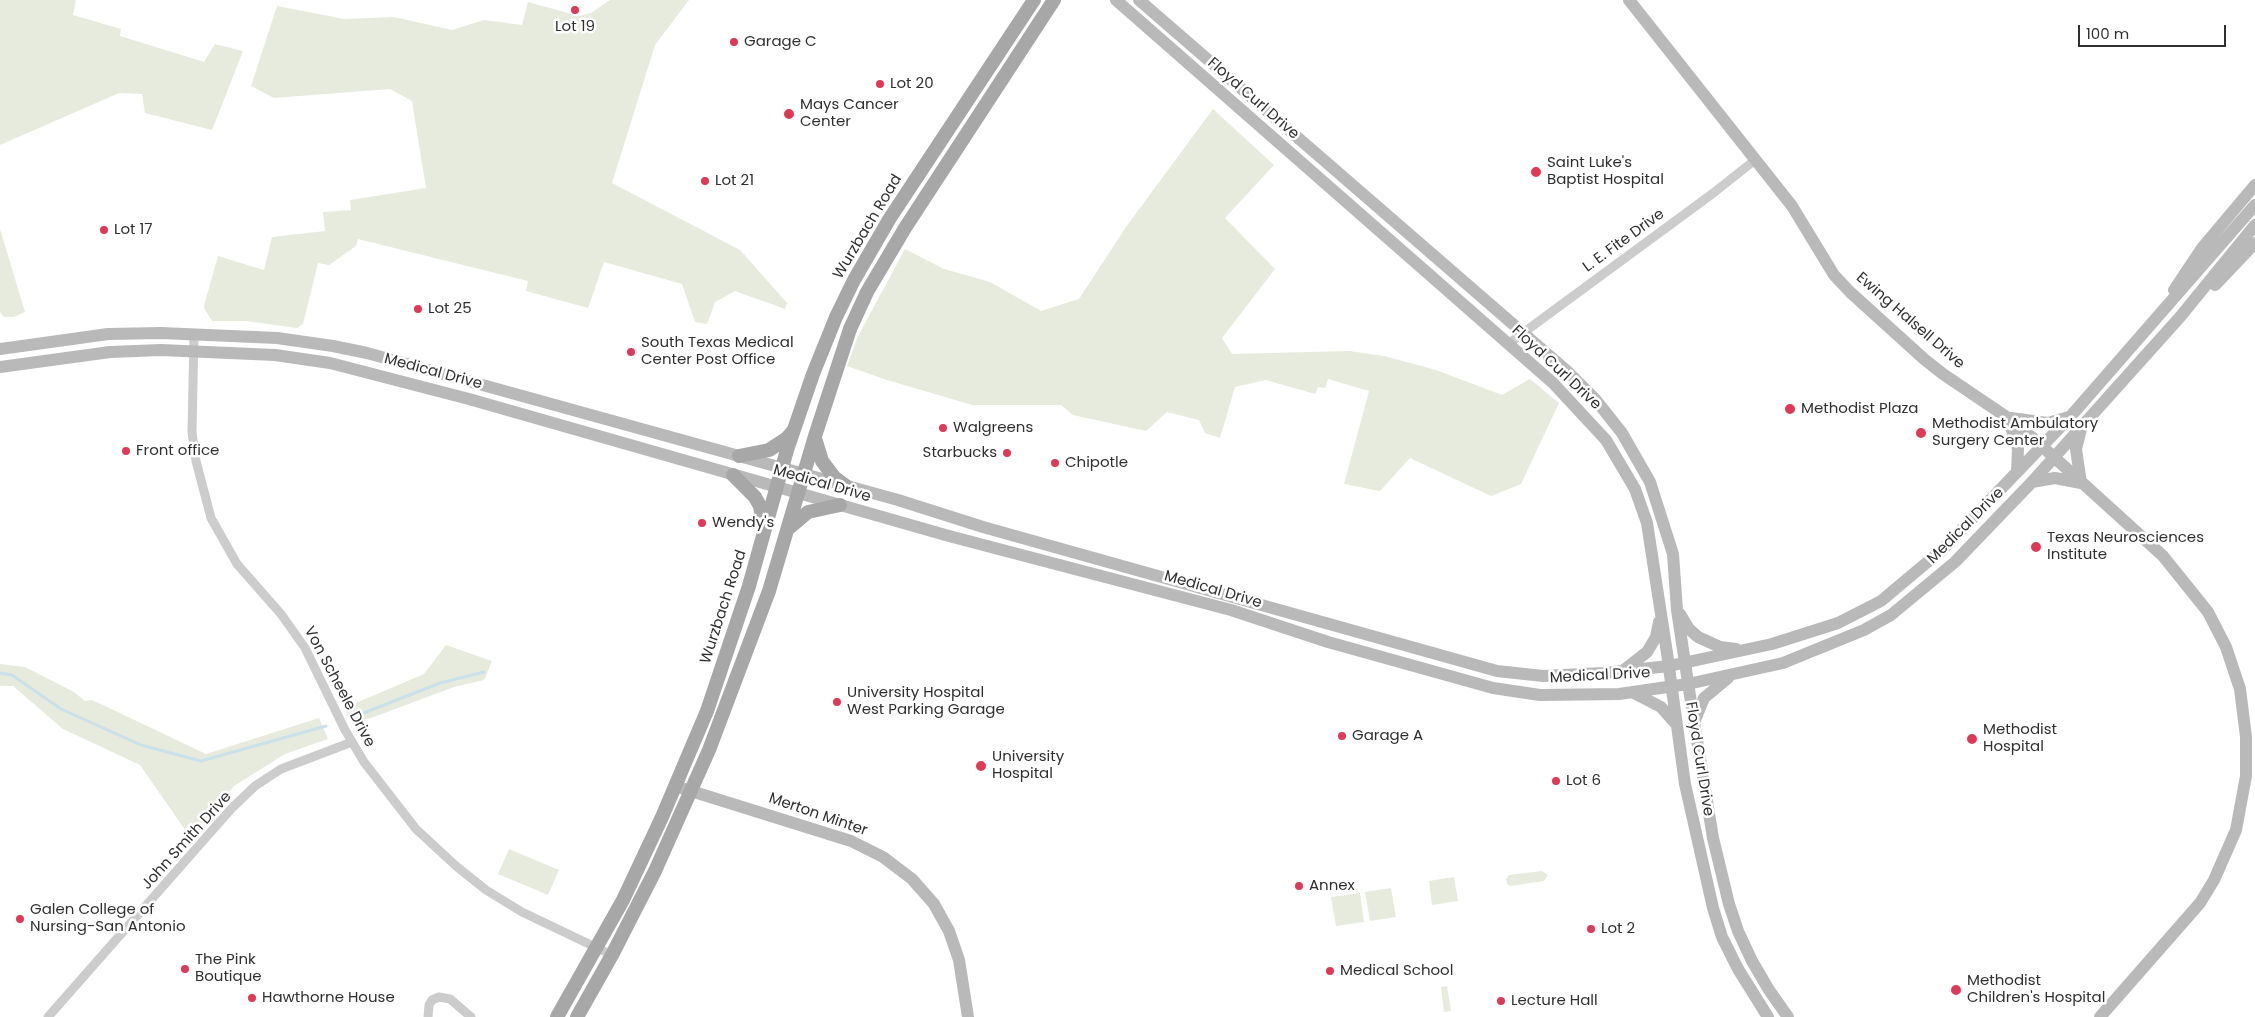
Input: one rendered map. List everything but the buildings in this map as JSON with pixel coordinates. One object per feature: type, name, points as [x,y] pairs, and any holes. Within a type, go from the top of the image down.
[{"type":"main road","name":"Wurzbach Road","points":[[557,1017],[623,900],[675,786],[710,701],[765,532],[795,428],[824,344],[854,280],[890,218],[1034,0]]},
{"type":"main road","points":[[577,1017],[612,956],[654,871],[691,792],[721,720],[769,591],[815,436],[850,328],[867,292],[905,228],[1051,4],[1063,0]]},
{"type":"main road","points":[[740,456],[769,450],[786,439],[795,428]]},
{"type":"main road","points":[[815,436],[822,462],[834,477],[846,486]]},
{"type":"main road","points":[[733,475],[755,497],[760,506],[765,532]]},
{"type":"main road","points":[[788,530],[808,512],[840,506]]},
{"type":"street","name":"Floyd Curl Drive","points":[[1116,0],[1553,383],[1606,440],[1635,489],[1647,523],[1685,784],[1705,878],[1722,937],[1742,977],[1768,1017]]},
{"type":"street","name":"Floyd Curl Drive","points":[[1139,0],[1566,371],[1595,399],[1622,433],[1650,482],[1673,554],[1677,610],[1713,838],[1738,931],[1769,990],[1788,1017]]},
{"type":"street","name":"Ewing Halsell Drive","points":[[1629,0],[1792,206],[1824,260],[1850,292],[1943,374],[2008,418],[2042,446],[2163,556],[2208,612],[2232,663],[2251,737],[2242,803],[2236,830],[2214,880],[2182,925],[2100,1017]]},
{"type":"street","name":"L. E. Fite Drive","points":[[1508,344],[1712,194],[1755,160]]},
{"type":"street","points":[[2160,313],[2202,248],[2255,185]]},
{"type":"street","name":"Medical Drive","points":[[0,349],[108,334],[194,334],[277,338],[358,351],[783,468],[983,527],[1497,671],[1543,676],[1622,671],[1669,666],[1772,644],[1838,623],[1881,601],[1943,549],[2042,446],[2255,205]]},
{"type":"street","name":"Medical Drive","points":[[0,367],[110,352],[193,351],[275,355],[330,363],[362,370],[840,506],[1231,610],[1328,642],[1493,688],[1540,695],[1632,692],[1688,684],[1783,663],[1864,630],[1891,615],[1955,562],[2031,483],[2180,317],[2255,224]]},
{"type":"street","points":[[2180,317],[2215,285],[2255,243]]},
{"type":"street","name":"Von Scheele Drive","points":[[194,334],[192,432],[196,461],[211,518],[237,564],[281,614],[305,648],[352,742],[385,792],[416,829],[456,866],[486,890],[522,912],[612,956]]},
{"type":"street","points":[[2017,472],[2018,449],[2008,418],[2048,423],[2070,416]]},
{"type":"street","points":[[1597,429],[1612,419]]},
{"type":"street","points":[[2031,483],[2055,478],[2081,483],[2076,449],[2082,428]]},
{"type":"street","points":[[1677,610],[1689,629],[1698,637],[1720,647],[1743,650]]},
{"type":"street","points":[[1622,671],[1642,658],[1652,645],[1661,613]]},
{"type":"street","points":[[1384,658],[1389,641]]},
{"type":"street","points":[[1694,722],[1708,693],[1733,675]]},
{"type":"street","points":[[1632,692],[1661,707],[1677,725]]},
{"type":"street","name":"John Smith Drive","points":[[48,1017],[231,809],[255,786],[289,766],[352,742]]},
{"type":"street","name":"Merton Minter","points":[[675,786],[851,841],[883,857],[912,879],[934,904],[950,931],[960,960],[968,1017]]},
{"type":"street","points":[[428,1017],[429,1005],[432,1000],[439,997],[450,999],[471,1017]]},
{"type":"shaded area","points":[[0,0],[76,0],[73,15],[121,29],[120,36],[204,62],[215,44],[243,51],[212,130],[145,113],[142,94],[119,93],[0,145]]},
{"type":"shaded area","points":[[610,0],[689,0],[655,45],[612,183],[740,250],[787,303],[785,309],[735,291],[715,302],[707,324],[695,322],[682,284],[604,262],[588,308],[526,291],[528,281],[358,239],[356,246],[329,265],[318,263],[303,324],[297,328],[246,321],[212,321],[204,308],[218,256],[264,270],[272,237],[325,231],[323,212],[351,210],[350,200],[426,188],[412,101],[390,89],[274,98],[251,86],[277,6],[344,19],[394,17],[452,30],[484,20],[522,25],[528,2],[579,16],[591,13]]},
{"type":"shaded area","points":[[1213,109],[1274,165],[1225,218],[1275,269],[1222,338],[1232,354],[1349,351],[1384,356],[1436,370],[1502,395],[1530,379],[1559,403],[1521,484],[1491,496],[1410,458],[1380,491],[1344,484],[1369,391],[1328,379],[1325,388],[1318,387],[1315,394],[1266,380],[1235,387],[1220,438],[1205,433],[1199,420],[1167,412],[1146,431],[1073,415],[1061,405],[972,405],[847,366],[858,336],[905,249],[944,269],[990,282],[1041,311],[1079,299],[1126,227]]},
{"type":"shaded area","points":[[0,229],[25,312],[14,317],[4,317],[0,312]]},
{"type":"shaded area","points":[[446,645],[492,661],[484,680],[454,687],[371,718],[351,722],[344,708],[424,674]]},
{"type":"shaded area","points":[[0,664],[25,667],[74,692],[85,701],[92,700],[206,754],[319,718],[328,739],[285,754],[234,786],[190,837],[140,765],[63,729],[13,686],[0,686]]},
{"type":"shaded area","points":[[509,849],[559,870],[548,895],[498,874]]},
{"type":"shaded area","points":[[1542,871],[1548,875],[1544,881],[1510,886],[1507,884],[1506,879],[1509,875]]},
{"type":"shaded area","points":[[1454,877],[1458,901],[1432,905],[1429,881]]},
{"type":"shaded area","points":[[1391,888],[1396,917],[1370,921],[1365,892]]},
{"type":"shaded area","points":[[1360,893],[1364,922],[1336,926],[1331,897]]},
{"type":"shaded area","points":[[1447,986],[1451,1011],[1444,1012],[1441,987]]},
{"type":"waterway","points":[[351,718],[440,683],[484,672]]},
{"type":"waterway","points":[[0,673],[12,675],[61,709],[141,745],[201,761],[326,726]]},
{"type":"place","name":"Lot 19","points":[[575,10]]},
{"type":"place","name":"Garage C","points":[[734,42]]},
{"type":"place","name":"Lot 20","points":[[880,84]]},
{"type":"place","name":"Mays Cancer Center","points":[[789,114]]},
{"type":"place","name":"Saint Luke's Baptist Hospital","points":[[1536,172]]},
{"type":"place","name":"Lot 21","points":[[705,181]]},
{"type":"place","name":"Lot 17","points":[[104,230]]},
{"type":"place","name":"Lot 25","points":[[418,309]]},
{"type":"place","name":"South Texas Medical Center Post Office","points":[[631,352]]},
{"type":"place","name":"Methodist Plaza","points":[[1790,409]]},
{"type":"place","name":"Walgreens","points":[[943,428]]},
{"type":"place","name":"Methodist Ambulatory Surgery Center","points":[[1921,433]]},
{"type":"place","name":"Front office","points":[[126,451]]},
{"type":"place","name":"Starbucks","points":[[1007,453]]},
{"type":"place","name":"Chipotle","points":[[1055,463]]},
{"type":"place","name":"Wendy's","points":[[702,523]]},
{"type":"place","name":"Texas Neurosciences Institute","points":[[2036,547]]},
{"type":"place","name":"University Hospital West Parking Garage","points":[[837,702]]},
{"type":"place","name":"Garage A","points":[[1342,736]]},
{"type":"place","name":"Methodist Hospital","points":[[1972,739]]},
{"type":"place","name":"University Hospital","points":[[981,766]]},
{"type":"place","name":"Lot 6","points":[[1556,781]]},
{"type":"place","name":"Annex","points":[[1299,886]]},
{"type":"place","name":"Galen College of Nursing-San Antonio","points":[[20,919]]},
{"type":"place","name":"Lot 2","points":[[1591,929]]},
{"type":"place","name":"The Pink Boutique","points":[[185,969]]},
{"type":"place","name":"Medical School","points":[[1330,971]]},
{"type":"place","name":"Methodist Children's Hospital","points":[[1956,990]]},
{"type":"place","name":"Hawthorne House","points":[[252,998]]},
{"type":"place","name":"Lecture Hall","points":[[1501,1001]]}]
